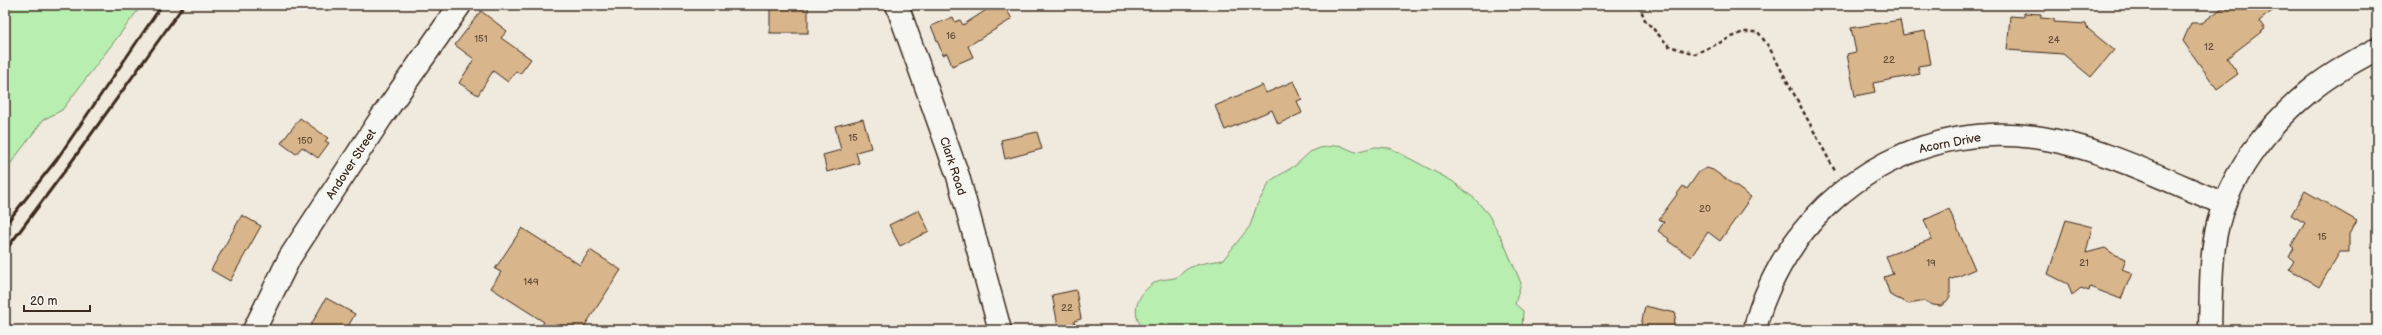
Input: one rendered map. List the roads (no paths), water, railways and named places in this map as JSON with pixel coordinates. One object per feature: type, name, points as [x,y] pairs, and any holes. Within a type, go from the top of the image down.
[{"type":"street","name":"Andover Street","points":[[254,330],[290,257],[381,118],[460,5]]},
{"type":"street","name":"Clark Road","points":[[897,5],[958,176],[1000,330]]},
{"type":"street","points":[[2210,330],[2216,233],[2224,204],[2251,155],[2286,113],[2310,90],[2338,70],[2377,49]]},
{"type":"street","name":"Acorn Drive","points":[[1755,330],[1770,284],[1791,246],[1821,210],[1857,179],[1893,158],[1926,145],[2002,135],[2034,137],[2067,144],[2144,171],[2224,204]]},
{"type":"railway","points":[[5,225],[57,159],[162,5]]},
{"type":"railway","points":[[5,251],[67,168],[184,5]]}]
